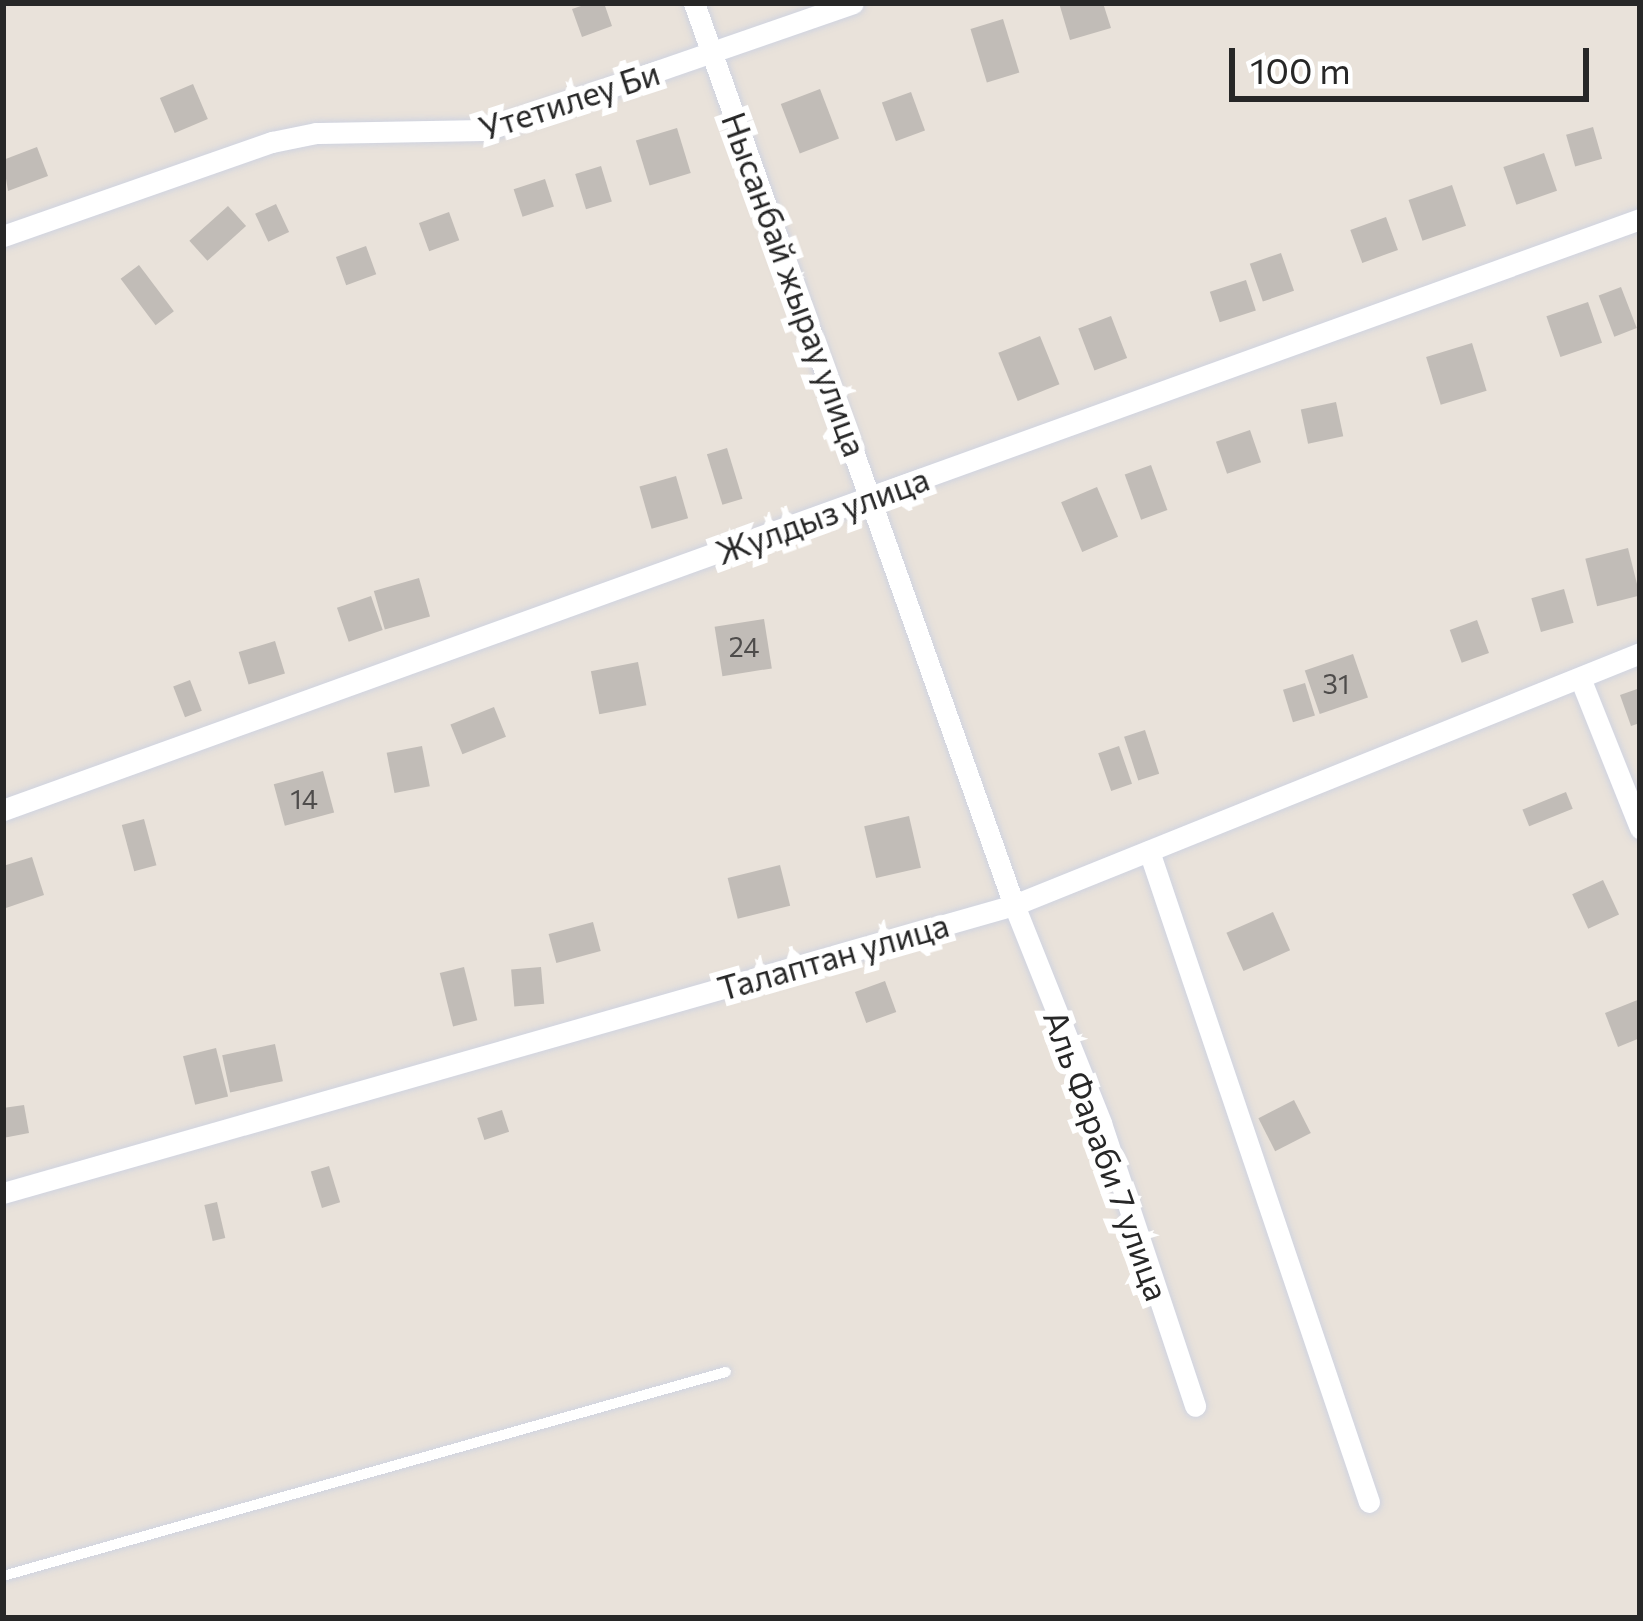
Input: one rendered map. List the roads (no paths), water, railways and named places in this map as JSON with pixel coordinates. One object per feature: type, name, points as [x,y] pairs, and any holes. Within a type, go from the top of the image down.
[{"type":"street","name":"Нысанбай жырау улица","points":[[694,3],[1014,905]]},
{"type":"street","name":"Утетилеу Би","points":[[3,236],[272,142],[316,133],[487,130],[853,3]]},
{"type":"street","name":"Жулдыз улица","points":[[3,810],[1640,219]]},
{"type":"street","name":"Талаптан улица","points":[[3,1193],[1014,905],[1640,653]]},
{"type":"street","points":[[1580,677],[1640,828]]},
{"type":"street","points":[[1149,851],[1369,1502]]},
{"type":"street","name":"Аль Фараби 7 улица","points":[[1014,905],[1101,1123],[1195,1406]]},
{"type":"lane","points":[[3,1576],[725,1372]]}]
